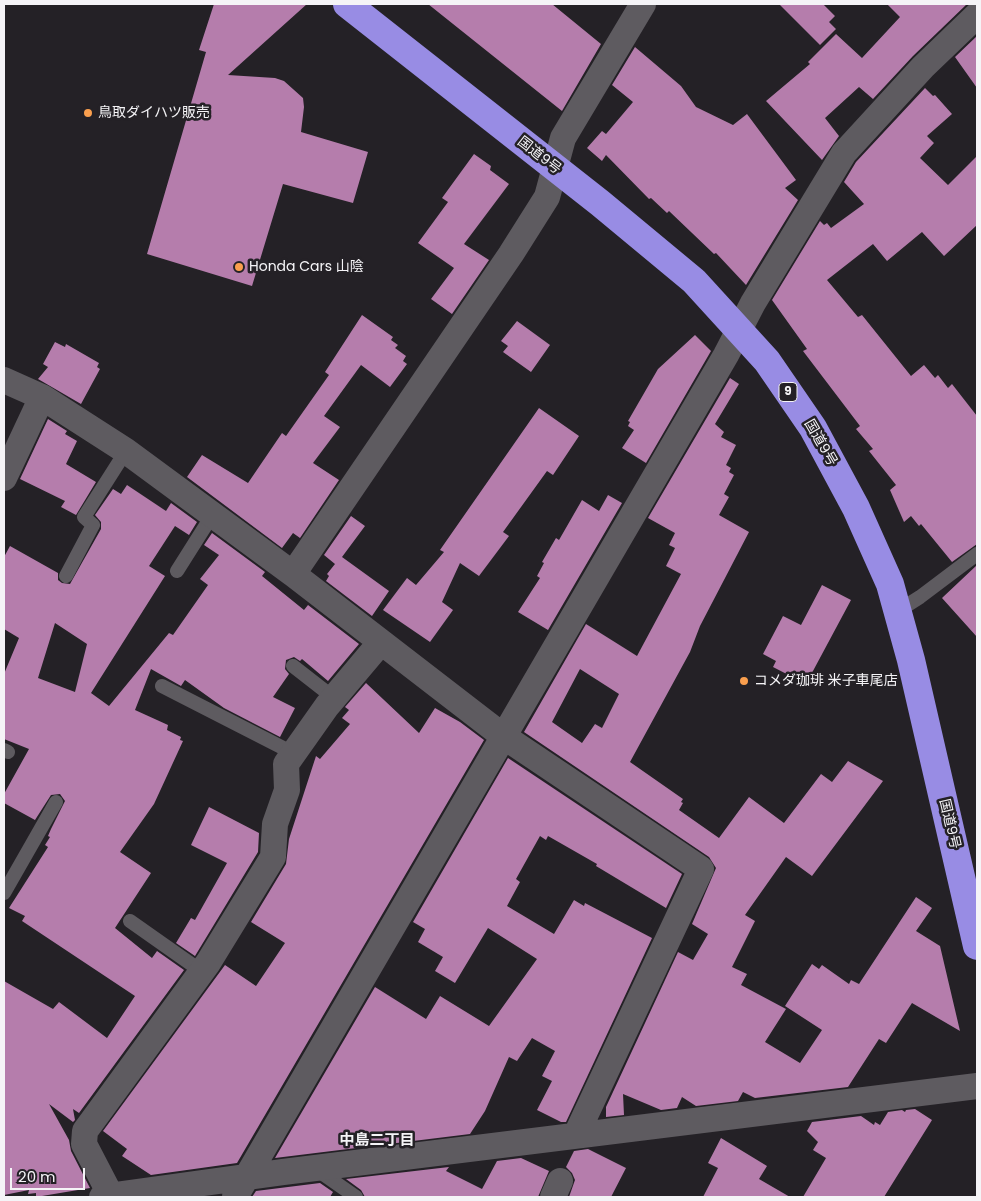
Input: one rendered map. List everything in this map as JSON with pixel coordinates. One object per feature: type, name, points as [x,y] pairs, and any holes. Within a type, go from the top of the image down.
[{"type":"highway","name":"国道9号","points":[[346,4],[556,169],[694,281],[740,329],[767,361],[813,428],[856,508],[890,584],[977,946]]},
{"type":"street","points":[[293,574],[511,254],[547,197],[563,138],[643,4]]},
{"type":"street","points":[[241,1187],[740,329],[753,303],[844,153],[923,67],[977,15]]},
{"type":"street","points":[[4,380],[42,397],[126,451],[293,574],[503,736],[701,869],[576,1135]]},
{"type":"street","points":[[4,478],[42,397]]},
{"type":"street","points":[[380,642],[334,698],[286,764],[287,790],[275,824],[273,857],[201,971],[84,1131],[84,1144],[107,1197],[241,1187],[315,1168],[977,1086]]},
{"type":"lane","points":[[66,576],[93,525],[84,517],[126,451]]},
{"type":"lane","points":[[177,571],[213,514]]},
{"type":"lane","points":[[898,611],[920,597],[977,554]]},
{"type":"lane","points":[[293,666],[334,698]]},
{"type":"lane","points":[[162,686],[293,753]]},
{"type":"lane","points":[[4,893],[56,802]]},
{"type":"lane","points":[[130,921],[201,971]]},
{"type":"lane","points":[[315,1168],[338,1193],[356,1197]]},
{"type":"building","points":[[214,4],[307,4],[228,75],[275,78],[284,81],[303,98],[304,107],[301,132],[368,152],[353,203],[283,184],[252,286],[147,254],[206,52],[199,50]]},
{"type":"building","points":[[428,4],[552,4],[601,44],[562,111]]},
{"type":"building","points":[[779,4],[823,4],[835,16],[829,22],[836,29],[820,45]]},
{"type":"building","points":[[887,4],[967,4],[913,56],[873,99],[859,87],[825,118],[839,136],[822,160],[766,101],[810,64],[808,62],[836,34],[862,58],[900,17]]},
{"type":"building","points":[[977,36],[977,88],[955,57]]},
{"type":"building","points":[[635,47],[681,86],[696,107],[733,125],[747,114],[796,180],[785,188],[798,200],[746,285],[716,253],[714,254],[669,211],[667,213],[651,198],[649,199],[606,155],[602,161],[587,148],[602,131],[606,134],[633,102],[612,85]]},
{"type":"building","points":[[925,88],[933,96],[935,95],[952,114],[927,136],[934,143],[920,158],[948,185],[977,156],[977,225],[944,256],[922,232],[887,261],[873,244],[827,280],[858,317],[862,315],[911,376],[924,365],[935,378],[938,375],[948,388],[952,384],[977,416],[977,544],[952,562],[921,524],[919,526],[911,516],[904,522],[890,490],[896,485],[869,451],[873,449],[856,429],[860,426],[803,351],[807,349],[772,300],[820,221],[824,225],[827,223],[831,228],[864,204],[844,182],[856,162]]},
{"type":"building","points":[[474,154],[491,166],[490,170],[509,184],[464,244],[489,260],[452,314],[431,299],[454,268],[418,243],[448,202],[442,198]]},
{"type":"building","points":[[362,315],[393,337],[391,340],[398,345],[395,348],[406,356],[403,361],[407,364],[390,387],[361,365],[324,416],[340,427],[313,463],[339,480],[300,538],[293,533],[282,548],[187,477],[202,455],[248,483],[282,433],[286,436],[329,375],[325,372]]},
{"type":"building","points":[[517,321],[550,345],[531,372],[503,352],[508,346],[501,341]]},
{"type":"building","points":[[695,335],[711,351],[646,463],[622,448],[634,430],[628,426],[630,422],[628,421],[658,369]]},
{"type":"building","points":[[55,342],[65,347],[66,344],[99,363],[97,367],[100,369],[81,404],[38,379],[48,367],[43,364]]},
{"type":"building","points":[[730,378],[739,384],[715,424],[724,432],[721,437],[736,445],[726,465],[731,468],[729,472],[734,475],[724,494],[729,497],[719,515],[749,532],[700,626],[690,652],[630,762],[683,799],[679,810],[719,838],[749,797],[784,823],[821,774],[832,782],[848,761],[883,781],[812,876],[786,857],[745,915],[755,921],[732,967],[747,974],[741,985],[786,1009],[765,1042],[800,1063],[822,1030],[785,1006],[812,964],[819,969],[822,965],[849,984],[851,980],[859,984],[916,897],[932,908],[916,931],[940,946],[960,1031],[912,1003],[886,1043],[879,1039],[848,1087],[755,1098],[743,1092],[738,1101],[696,1106],[682,1097],[677,1108],[661,1110],[623,1094],[624,1115],[606,1117],[606,1107],[678,952],[693,960],[708,934],[692,924],[716,868],[709,857],[524,732],[586,624],[637,656],[681,574],[666,566],[675,548],[669,545],[675,533],[648,518]],"holes":[[[580,669],[619,694],[602,728],[595,724],[582,743],[552,722]]]},
{"type":"building","points":[[539,408],[579,436],[553,475],[547,471],[503,532],[509,536],[479,576],[460,563],[442,602],[453,610],[430,642],[383,610],[407,578],[416,585],[444,552],[440,550]]},
{"type":"building","points":[[48,419],[67,431],[65,434],[77,441],[66,464],[96,482],[76,515],[61,507],[65,501],[20,479]]},
{"type":"building","points":[[127,485],[166,511],[171,503],[197,522],[189,535],[175,526],[149,566],[165,576],[91,693],[109,706],[169,633],[173,635],[208,585],[200,579],[219,555],[204,545],[212,533],[265,572],[262,576],[304,610],[308,605],[359,644],[328,681],[302,659],[300,661],[294,657],[286,660],[285,669],[289,674],[273,697],[295,708],[280,737],[224,708],[185,680],[181,686],[151,669],[135,710],[168,725],[167,730],[181,737],[180,740],[183,741],[154,804],[120,852],[151,873],[115,928],[152,958],[157,951],[184,970],[79,1113],[73,1109],[75,1120],[73,1122],[49,1104],[69,1140],[71,1151],[90,1188],[36,1197],[36,1193],[28,1194],[29,1190],[4,1195],[4,981],[53,1009],[59,1002],[107,1038],[135,996],[22,921],[25,916],[9,908],[48,847],[45,845],[50,837],[48,836],[65,801],[60,794],[51,795],[35,820],[4,803],[4,794],[29,749],[4,739],[4,674],[19,638],[4,629],[4,557],[10,546],[58,573],[58,580],[62,583],[70,584],[101,529],[101,522],[95,515],[113,489],[121,494]],"holes":[[[55,623],[87,644],[75,692],[38,678]]]},
{"type":"building","points":[[608,495],[622,503],[548,630],[518,612],[540,578],[537,576],[544,563],[542,562],[556,538],[559,540],[582,500],[599,511]]},
{"type":"building","points":[[351,516],[365,526],[342,557],[389,591],[372,616],[326,581],[329,576],[327,574],[335,564],[324,555]]},
{"type":"building","points":[[977,565],[977,637],[942,598]]},
{"type":"building","points":[[822,585],[851,600],[806,684],[773,667],[776,661],[763,654],[783,616],[801,625]]},
{"type":"building","points":[[366,683],[419,733],[435,708],[460,722],[484,740],[237,1163],[151,1175],[122,1156],[127,1149],[103,1131],[225,965],[256,986],[285,943],[251,922],[286,864],[289,839],[316,756],[320,759],[350,724],[342,718],[349,710],[345,707]]},
{"type":"building","points":[[508,758],[682,874],[666,908],[596,866],[597,864],[548,836],[546,840],[540,836],[516,879],[520,882],[507,906],[554,934],[574,900],[584,906],[585,903],[652,938],[566,1122],[561,1122],[537,1110],[552,1081],[542,1076],[555,1051],[532,1038],[517,1061],[509,1057],[485,1111],[470,1134],[275,1158],[375,987],[426,1019],[440,996],[489,1026],[537,959],[488,928],[455,983],[435,971],[443,957],[418,942],[425,929],[413,922]]},
{"type":"building","points":[[209,807],[259,833],[258,852],[195,956],[176,943],[191,918],[195,920],[227,863],[191,845]]},
{"type":"building","points":[[915,1109],[932,1120],[884,1197],[803,1197],[826,1158],[813,1150],[818,1142],[807,1131],[812,1122],[861,1116],[874,1125],[875,1122],[880,1125],[888,1112],[902,1110],[905,1112],[906,1110]]},
{"type":"building","points":[[721,1138],[767,1166],[759,1179],[790,1197],[703,1197],[718,1168],[708,1163]]},
{"type":"building","points":[[588,1149],[626,1168],[611,1197],[569,1197],[575,1180],[572,1173],[566,1167],[574,1151]]},
{"type":"building","points":[[521,1158],[549,1171],[538,1197],[365,1197],[361,1190],[346,1179],[449,1167],[446,1171],[482,1189],[497,1161]]},
{"type":"building","points":[[320,1183],[333,1192],[330,1197],[252,1197],[256,1191]]},
{"type":"place","name":"鳥取ダイハツ販売","points":[[88,113]]},
{"type":"place","name":"Honda Cars 山陰","points":[[239,267]]},
{"type":"place","name":"コメダ珈琲 米子車尾店","points":[[744,681]]},
{"type":"district","name":"中島二丁目","points":[[377,1141]]}]
